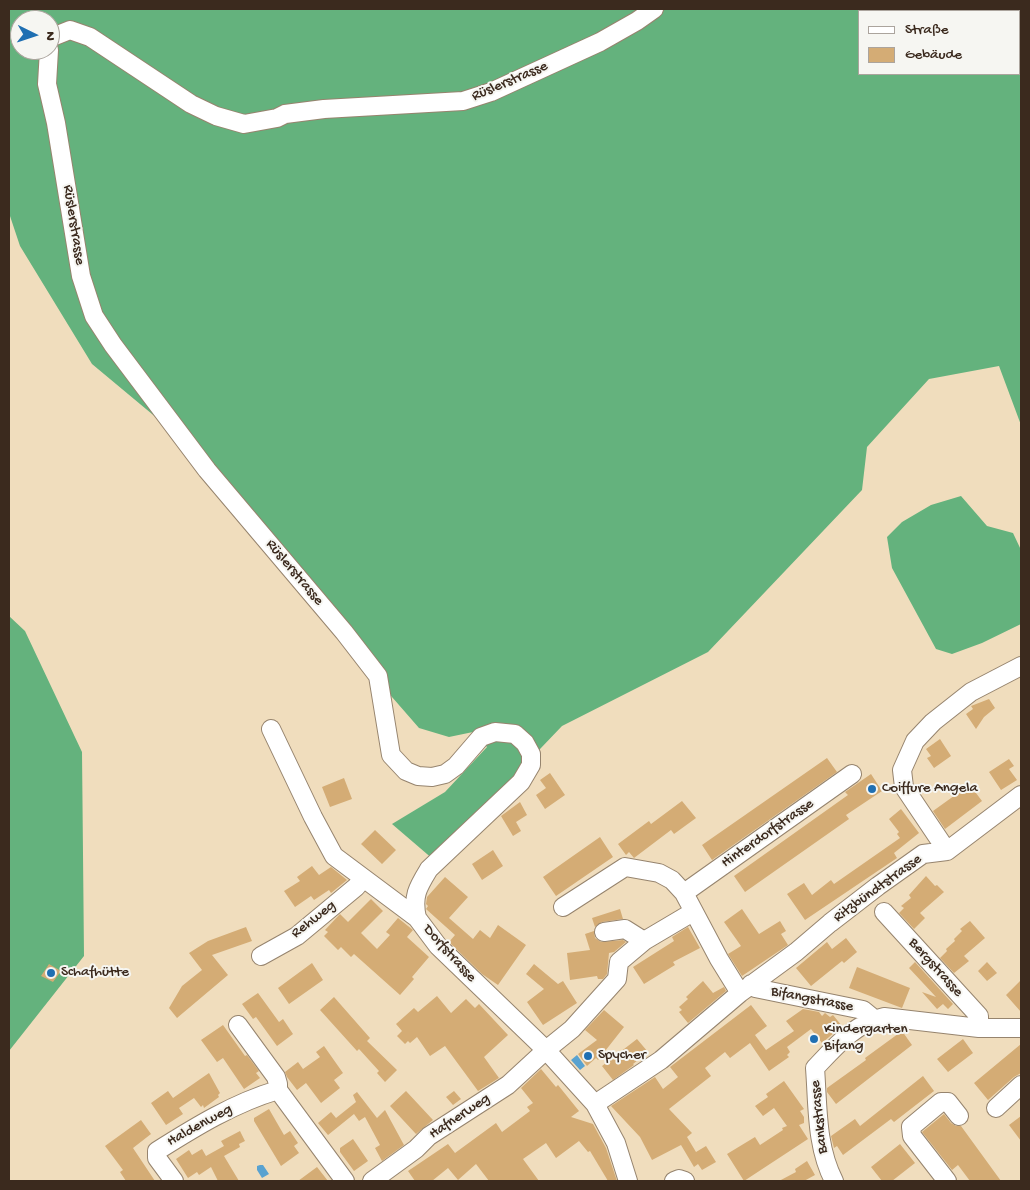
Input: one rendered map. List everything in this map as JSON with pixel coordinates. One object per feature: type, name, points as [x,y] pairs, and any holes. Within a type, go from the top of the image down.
[{"type":"street","name":"Rüslerstrasse","points":[[60,34],[70,30],[90,37],[191,104],[216,116],[244,124],[277,118],[285,114],[324,109],[463,101],[491,92],[600,42],[654,9]]},
{"type":"street","name":"Rüslerstrasse","points":[[48,60],[47,84],[56,124],[81,276],[94,316],[139,381],[207,470],[344,632],[378,676],[391,755],[406,771],[418,776],[432,777],[445,774],[456,766],[482,737],[495,732],[515,734],[525,743],[531,754],[530,765],[521,782],[429,869],[418,887],[414,903],[417,918]]},
{"type":"street","points":[[946,851],[904,787],[902,770],[915,741],[933,722],[971,692],[1021,666]]},
{"type":"street","name":"Dorfstrasse","points":[[271,729],[313,818],[334,856],[417,918],[438,946],[546,1050],[595,1104],[616,1143],[628,1181]]},
{"type":"street","name":"Hinterdorfstrasse","points":[[684,893],[852,774]]},
{"type":"street","name":"Ritzbündtstrasse","points":[[746,989],[796,952],[878,886],[923,854],[946,851],[1021,795]]},
{"type":"street","points":[[563,907],[625,867],[659,873],[672,880],[684,893],[719,959],[746,989],[661,1060],[595,1104]]},
{"type":"street","name":"Rehweg","points":[[261,956],[297,936],[364,879]]},
{"type":"street","name":"Hafnerweg","points":[[372,1181],[429,1136],[508,1085],[572,1029],[616,979],[619,962],[644,941],[694,912]]},
{"type":"street","name":"Bergstrasse","points":[[884,912],[979,1016],[979,1028]]},
{"type":"street","points":[[604,932],[626,929],[644,941]]},
{"type":"street","name":"Bifangstrasse","points":[[746,989],[755,988],[863,1010],[874,1019],[895,1017],[979,1028],[1021,1028]]},
{"type":"street","name":"Bankstrasse","points":[[834,1181],[826,1166],[821,1147],[815,1068],[842,1040],[874,1019]]},
{"type":"street","points":[[238,1025],[276,1077],[278,1090],[345,1181]]},
{"type":"street","points":[[996,1108],[1021,1085]]},
{"type":"street","name":"Haldenweg","points":[[174,1181],[156,1158],[157,1151],[193,1128],[231,1108],[254,1097],[278,1090]]},
{"type":"street","points":[[942,1179],[912,1136],[911,1127],[941,1102],[948,1102],[959,1116]]},
{"type":"street","points":[[674,1181],[680,1179],[685,1181]]},
{"type":"green space","points":[[9,9],[1021,9],[1021,425],[999,366],[929,379],[867,447],[862,490],[708,652],[562,726],[434,860],[392,824],[445,792],[487,747],[473,732],[449,737],[419,728],[338,635],[206,459],[92,364],[20,246],[9,213]]},
{"type":"green space","points":[[961,496],[987,526],[1013,533],[1021,550],[1021,624],[982,643],[952,654],[936,649],[892,568],[887,537],[902,522],[931,505]]},
{"type":"green space","points":[[9,616],[25,631],[82,752],[84,956],[9,1051]]},
{"type":"water","points":[[577,1055],[585,1066],[580,1070],[571,1060]]},
{"type":"water","points":[[263,1165],[269,1174],[262,1178],[257,1170],[257,1166]]},
{"type":"building","points":[[989,699],[995,708],[984,717],[976,729],[966,714],[973,709],[971,706]]},
{"type":"building","points":[[940,739],[951,756],[934,768],[927,758],[931,756],[926,749]]},
{"type":"building","points":[[827,758],[837,772],[712,860],[702,845]]},
{"type":"building","points":[[1009,759],[1014,766],[1009,769],[1017,780],[1001,790],[989,772]]},
{"type":"building","points":[[550,773],[565,795],[545,809],[536,795],[546,788],[540,780]]},
{"type":"building","points":[[871,774],[882,791],[846,815],[849,819],[745,892],[734,876],[848,795],[845,792]]},
{"type":"building","points":[[344,778],[352,799],[330,807],[322,787]]},
{"type":"building","points":[[964,786],[969,791],[973,789],[982,801],[945,829],[933,811],[958,793],[956,792]]},
{"type":"building","points":[[682,801],[696,818],[674,834],[671,830],[634,858],[629,852],[626,855],[618,844],[649,821],[651,824]]},
{"type":"building","points":[[520,802],[527,815],[516,822],[521,831],[513,836],[501,816]]},
{"type":"building","points":[[901,809],[919,833],[894,853],[897,858],[805,920],[787,894],[804,883],[812,895],[831,880],[834,884],[900,838],[897,834],[899,832],[889,819]]},
{"type":"building","points":[[375,830],[396,850],[382,864],[361,844]]},
{"type":"building","points":[[600,837],[613,857],[556,896],[543,877]]},
{"type":"building","points":[[493,850],[503,866],[482,880],[472,864]]},
{"type":"building","points":[[312,866],[319,875],[331,867],[347,880],[331,893],[329,890],[314,900],[311,896],[295,907],[284,891],[300,881],[297,877]]},
{"type":"building","points":[[926,876],[944,892],[920,913],[925,918],[914,929],[899,913],[904,908],[901,906],[911,898],[909,895]]},
{"type":"building","points":[[445,877],[468,897],[449,918],[473,939],[480,930],[490,938],[498,925],[526,945],[498,985],[482,974],[449,942],[455,935],[426,909],[428,906],[426,904],[427,897]]},
{"type":"building","points":[[371,899],[383,911],[361,933],[377,949],[390,935],[386,932],[398,918],[413,930],[407,937],[429,957],[400,995],[354,954],[351,957],[341,947],[338,950],[324,936],[328,932],[325,930],[340,914],[348,922]]},
{"type":"building","points":[[620,909],[623,919],[602,922],[595,927],[592,918]]},
{"type":"building","points":[[742,909],[759,934],[780,921],[786,931],[781,934],[788,945],[742,976],[728,954],[741,946],[724,922]]},
{"type":"building","points":[[970,921],[985,938],[964,956],[969,961],[954,973],[940,958],[962,931],[960,929]]},
{"type":"building","points":[[246,927],[252,941],[212,955],[228,975],[177,1018],[169,1008],[182,986],[202,970],[189,953],[208,941]]},
{"type":"building","points":[[688,927],[700,948],[673,962],[675,965],[644,984],[633,967],[674,941],[672,937]]},
{"type":"building","points":[[594,931],[595,938],[601,942],[623,940],[626,942],[614,952],[609,953],[607,974],[603,979],[598,979],[597,976],[570,980],[567,953],[590,950],[585,934]]},
{"type":"building","points":[[846,938],[857,952],[844,963],[842,961],[811,986],[796,968],[827,942],[832,949]]},
{"type":"building","points":[[915,962],[953,1004],[948,1009],[943,1004],[937,1009],[922,992],[936,997],[909,968]]},
{"type":"building","points":[[987,962],[997,973],[987,981],[978,971]]},
{"type":"building","points":[[312,963],[323,980],[289,1004],[278,988]]},
{"type":"building","name":"Schafhütte","points":[[49,964],[61,971],[53,982],[41,976]]},
{"type":"building","points":[[534,964],[558,984],[563,981],[577,1003],[543,1025],[527,1002],[544,989],[526,974]]},
{"type":"building","points":[[857,967],[910,988],[902,1008],[849,988]]},
{"type":"building","points":[[1021,980],[1021,1012],[1006,995]]},
{"type":"building","points":[[703,981],[713,993],[724,987],[726,991],[688,1023],[679,1012],[682,1010],[679,1007],[688,999],[686,997]]},
{"type":"building","points":[[258,993],[279,1022],[283,1019],[293,1034],[277,1046],[256,1017],[253,1019],[242,1004]]},
{"type":"building","points":[[437,996],[451,1013],[466,999],[475,1008],[479,1004],[508,1035],[484,1057],[499,1078],[478,1091],[445,1046],[430,1056],[417,1037],[410,1043],[408,1041],[405,1044],[397,1036],[402,1031],[396,1024],[414,1008],[418,1012]]},
{"type":"building","points":[[334,997],[370,1038],[367,1041],[397,1070],[385,1082],[377,1073],[379,1071],[359,1049],[357,1051],[320,1010]]},
{"type":"building","points":[[751,1005],[767,1026],[755,1035],[766,1050],[794,1031],[786,1021],[803,1009],[819,1012],[822,1016],[825,1013],[830,1017],[833,1015],[842,1026],[822,1043],[811,1029],[787,1047],[790,1052],[787,1055],[789,1057],[769,1071],[750,1043],[730,1058],[725,1052],[705,1068],[711,1076],[669,1109],[692,1133],[687,1137],[696,1152],[706,1146],[716,1162],[702,1170],[698,1164],[694,1167],[681,1145],[652,1160],[640,1137],[611,1106],[655,1077],[663,1089],[678,1077],[670,1067]]},
{"type":"building","points":[[604,1010],[624,1027],[598,1060],[596,1058],[587,1066],[578,1054],[597,1040],[585,1030]]},
{"type":"building","points":[[223,1025],[245,1056],[247,1055],[259,1071],[256,1073],[260,1078],[244,1089],[223,1058],[217,1062],[201,1040]]},
{"type":"building","points":[[902,1031],[912,1045],[836,1104],[827,1092],[827,1088]]},
{"type":"building","points":[[637,1039],[648,1052],[613,1080],[602,1066]]},
{"type":"building","points":[[963,1039],[973,1053],[948,1072],[937,1059]]},
{"type":"building","points":[[1021,1044],[1021,1073],[988,1100],[974,1083]]},
{"type":"building","points":[[324,1046],[343,1073],[334,1080],[340,1088],[321,1103],[306,1083],[297,1090],[285,1072],[298,1062],[303,1069],[320,1057],[316,1052]]},
{"type":"building","points":[[541,1069],[556,1087],[558,1085],[579,1111],[571,1117],[593,1124],[606,1148],[617,1181],[608,1181],[590,1151],[588,1152],[579,1141],[556,1158],[546,1143],[523,1159],[539,1181],[489,1181],[476,1164],[458,1180],[448,1168],[432,1181],[415,1181],[408,1171],[448,1144],[455,1153],[496,1123],[502,1132],[530,1111],[527,1107],[533,1103],[521,1088]]},
{"type":"building","points":[[209,1073],[220,1093],[219,1097],[204,1108],[194,1098],[179,1108],[183,1114],[166,1125],[151,1103],[168,1091],[173,1098]]},
{"type":"building","points":[[923,1076],[934,1091],[894,1122],[891,1119],[843,1155],[837,1146],[834,1148],[831,1136],[855,1119],[860,1126]]},
{"type":"building","points":[[784,1081],[804,1109],[800,1111],[804,1117],[804,1123],[799,1125],[808,1139],[744,1181],[727,1154],[755,1137],[760,1145],[787,1126],[774,1108],[763,1116],[755,1106],[768,1097],[766,1094]]},
{"type":"building","points":[[406,1091],[433,1120],[416,1134],[390,1106]]},
{"type":"building","points":[[454,1091],[461,1099],[453,1105],[446,1097]]},
{"type":"building","points":[[357,1092],[377,1118],[385,1110],[404,1145],[382,1161],[375,1148],[380,1145],[365,1117],[359,1121],[354,1114],[328,1135],[318,1123],[331,1112],[336,1118],[356,1102],[353,1095]]},
{"type":"building","points":[[269,1109],[284,1135],[290,1131],[298,1143],[294,1146],[299,1153],[281,1166],[254,1121],[254,1118]]},
{"type":"building","points":[[944,1114],[951,1123],[961,1126],[1001,1181],[970,1181],[958,1165],[952,1170],[922,1132]]},
{"type":"building","points":[[1021,1116],[1021,1141],[1009,1125]]},
{"type":"building","points":[[141,1120],[151,1134],[133,1148],[155,1181],[126,1181],[120,1172],[123,1170],[105,1146]]},
{"type":"building","points":[[240,1131],[245,1141],[239,1144],[240,1147],[224,1156],[239,1181],[218,1181],[211,1167],[199,1175],[197,1172],[188,1178],[176,1159],[189,1150],[192,1155],[202,1149],[206,1156],[224,1146],[221,1141]]},
{"type":"building","points":[[353,1139],[368,1161],[354,1171],[340,1152],[340,1148]]},
{"type":"building","points":[[900,1144],[915,1163],[892,1181],[882,1181],[871,1167]]},
{"type":"building","points":[[807,1161],[815,1175],[804,1181],[779,1181],[796,1172],[795,1169]]},
{"type":"building","points":[[317,1167],[328,1181],[298,1181]]},
{"type":"place","name":"Coiffure Angela","points":[[872,789]]},
{"type":"place","name":"Schafhütte","points":[[51,973]]},
{"type":"place","name":"Kindergarten Bifang","points":[[814,1039]]},
{"type":"place","name":"Spycher","points":[[588,1056]]}]
